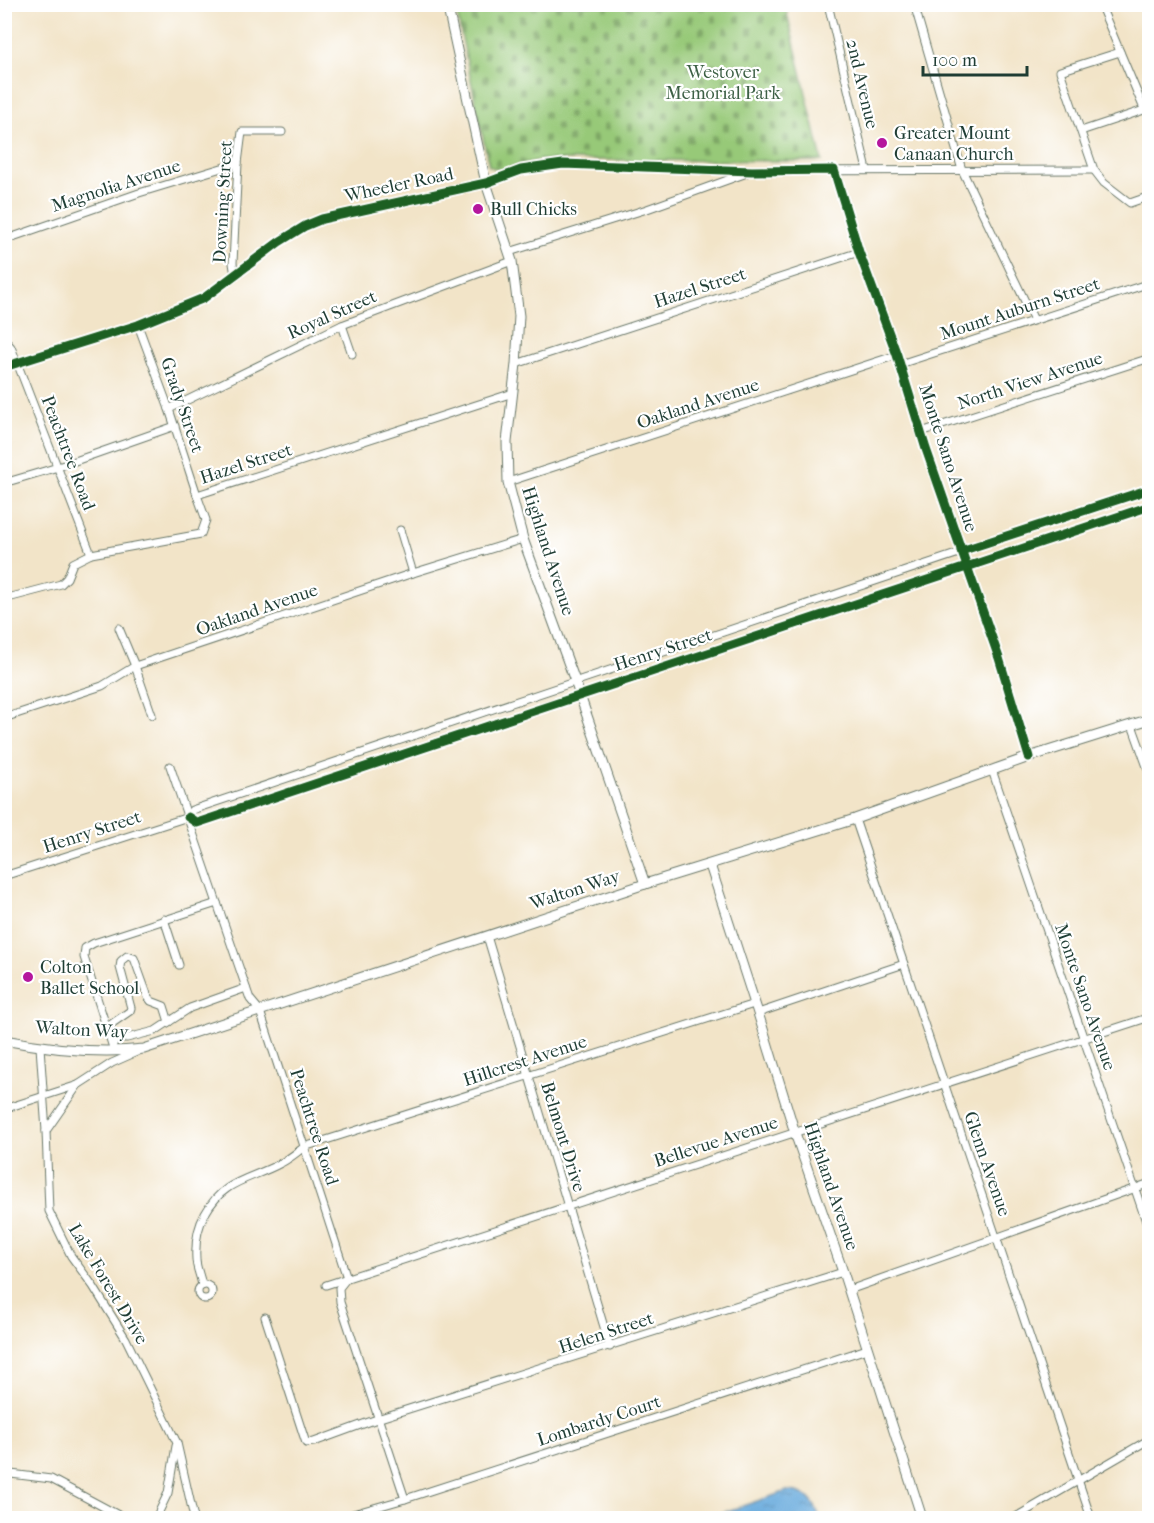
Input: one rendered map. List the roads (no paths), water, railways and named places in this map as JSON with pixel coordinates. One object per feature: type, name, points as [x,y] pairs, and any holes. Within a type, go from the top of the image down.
[{"type":"main road","name":"Highland Avenue","points":[[447,4],[486,183],[511,257],[519,316],[507,442],[508,482],[524,539],[645,884]]},
{"type":"main road","name":"Walton Way","points":[[4,1040],[40,1047],[144,1049],[645,884],[855,819],[1029,757],[1149,719]]},
{"type":"main road","name":"Highland Avenue","points":[[710,865],[922,1518]]},
{"type":"street","name":"2nd Avenue","points":[[828,4],[867,170]]},
{"type":"street","points":[[914,4],[962,170],[1034,320]]},
{"type":"street","points":[[1082,131],[1146,108],[1100,4]]},
{"type":"street","points":[[1120,52],[1060,71],[1094,170],[1104,183],[1130,203],[1149,196]]},
{"type":"street","points":[[4,121],[9,122],[9,125],[4,129]]},
{"type":"street","name":"Downing Street","points":[[235,276],[233,263],[238,163],[242,132],[282,132]]},
{"type":"street","name":"Magnolia Avenue","points":[[4,240],[238,163]]},
{"type":"street","name":"Wheeler Road","points":[[4,367],[138,325],[204,298],[279,242],[305,226],[322,219],[486,183],[521,170],[563,164],[752,171],[1094,170]]},
{"type":"street","name":"Monte Sano Avenue","points":[[834,170],[859,252],[897,355],[961,552],[999,658],[1029,757]]},
{"type":"street","name":"Royal Street","points":[[169,409],[342,325],[511,257],[752,171]]},
{"type":"street","name":"Hazel Street","points":[[516,364],[859,252]]},
{"type":"street","name":"Mount Auburn Street","points":[[900,364],[1149,283]]},
{"type":"street","name":"Grady Street","points":[[138,325],[175,426],[197,495]]},
{"type":"street","points":[[342,325],[352,354]]},
{"type":"street","name":"Peachtree Road","points":[[4,339],[11,347],[91,554]]},
{"type":"street","name":"Oakland Avenue","points":[[508,482],[897,355]]},
{"type":"street","name":"North View Avenue","points":[[921,432],[1149,358]]},
{"type":"street","name":"Hazel Street","points":[[4,599],[61,584],[68,578],[73,562],[91,554],[201,534],[206,520],[197,495],[513,393]]},
{"type":"street","points":[[4,483],[58,467],[175,426]]},
{"type":"street","name":"Henry Street","points":[[4,876],[188,817],[192,810],[1149,489]]},
{"type":"street","points":[[1125,497],[1130,513]]},
{"type":"street","name":"Henry Street","points":[[188,817],[197,823],[1149,506]]},
{"type":"street","points":[[400,530],[414,573]]},
{"type":"street","name":"Oakland Avenue","points":[[4,718],[102,686],[135,666],[414,573],[524,539]]},
{"type":"street","points":[[866,583],[871,599]]},
{"type":"street","points":[[782,611],[788,627]]},
{"type":"street","points":[[119,628],[152,715]]},
{"type":"street","name":"Henry Street","points":[[712,634],[718,649]]},
{"type":"street","points":[[1132,724],[1149,775]]},
{"type":"street","points":[[427,732],[431,744]]},
{"type":"street","name":"Peachtree Road","points":[[170,766],[250,999],[260,1011],[347,1278]]},
{"type":"street","name":"Monte Sano Avenue","points":[[992,770],[1149,1233]]},
{"type":"street","points":[[276,782],[280,795]]},
{"type":"street","name":"Glenn Avenue","points":[[855,819],[1091,1518]]},
{"type":"street","points":[[114,1048],[84,957],[85,948],[164,919],[217,903]]},
{"type":"street","points":[[164,919],[179,965]]},
{"type":"street","name":"Belmont Drive","points":[[487,936],[610,1347]]},
{"type":"street","points":[[107,1027],[131,1008],[120,967],[121,961],[127,956],[134,958],[148,997],[151,1001],[164,1006],[169,1022]]},
{"type":"street","name":"Hillcrest Avenue","points":[[202,1286],[196,1261],[196,1242],[199,1225],[213,1199],[233,1185],[280,1164],[304,1148],[529,1076],[904,964]]},
{"type":"street","points":[[114,1048],[117,1038],[127,1038],[155,1031],[190,1008],[246,987]]},
{"type":"street","name":"Bellevue Avenue","points":[[326,1285],[1149,1017]]},
{"type":"street","name":"Lake Forest Drive","points":[[40,1047],[49,1211],[71,1256],[126,1339],[177,1443],[194,1518]]},
{"type":"street","points":[[4,1109],[81,1083],[112,1063],[144,1049]]},
{"type":"street","points":[[46,1131],[81,1083]]},
{"type":"street","points":[[849,1290],[1149,1183]]},
{"type":"street","name":"Helen Street","points":[[265,1317],[306,1443],[843,1272]]},
{"type":"street","points":[[347,1278],[339,1288],[340,1302],[405,1499]]},
{"type":"street","name":"Lombardy Court","points":[[339,1518],[405,1499],[867,1349]]},
{"type":"street","points":[[1014,1518],[1149,1440]]},
{"type":"street","points":[[156,1518],[168,1493],[177,1443]]},
{"type":"street","points":[[4,1475],[51,1479],[124,1518]]},
{"type":"water","points":[[787,1491],[794,1491],[808,1498],[820,1518],[707,1518]]},
{"type":"place","name":"Greater Mount Canaan Church","points":[[882,143]]},
{"type":"place","name":"Bull Chicks","points":[[478,209]]},
{"type":"place","name":"Colton Ballet School","points":[[28,977]]},
{"type":"park label","name":"Westover Memorial Park","points":[[723,82]]}]
